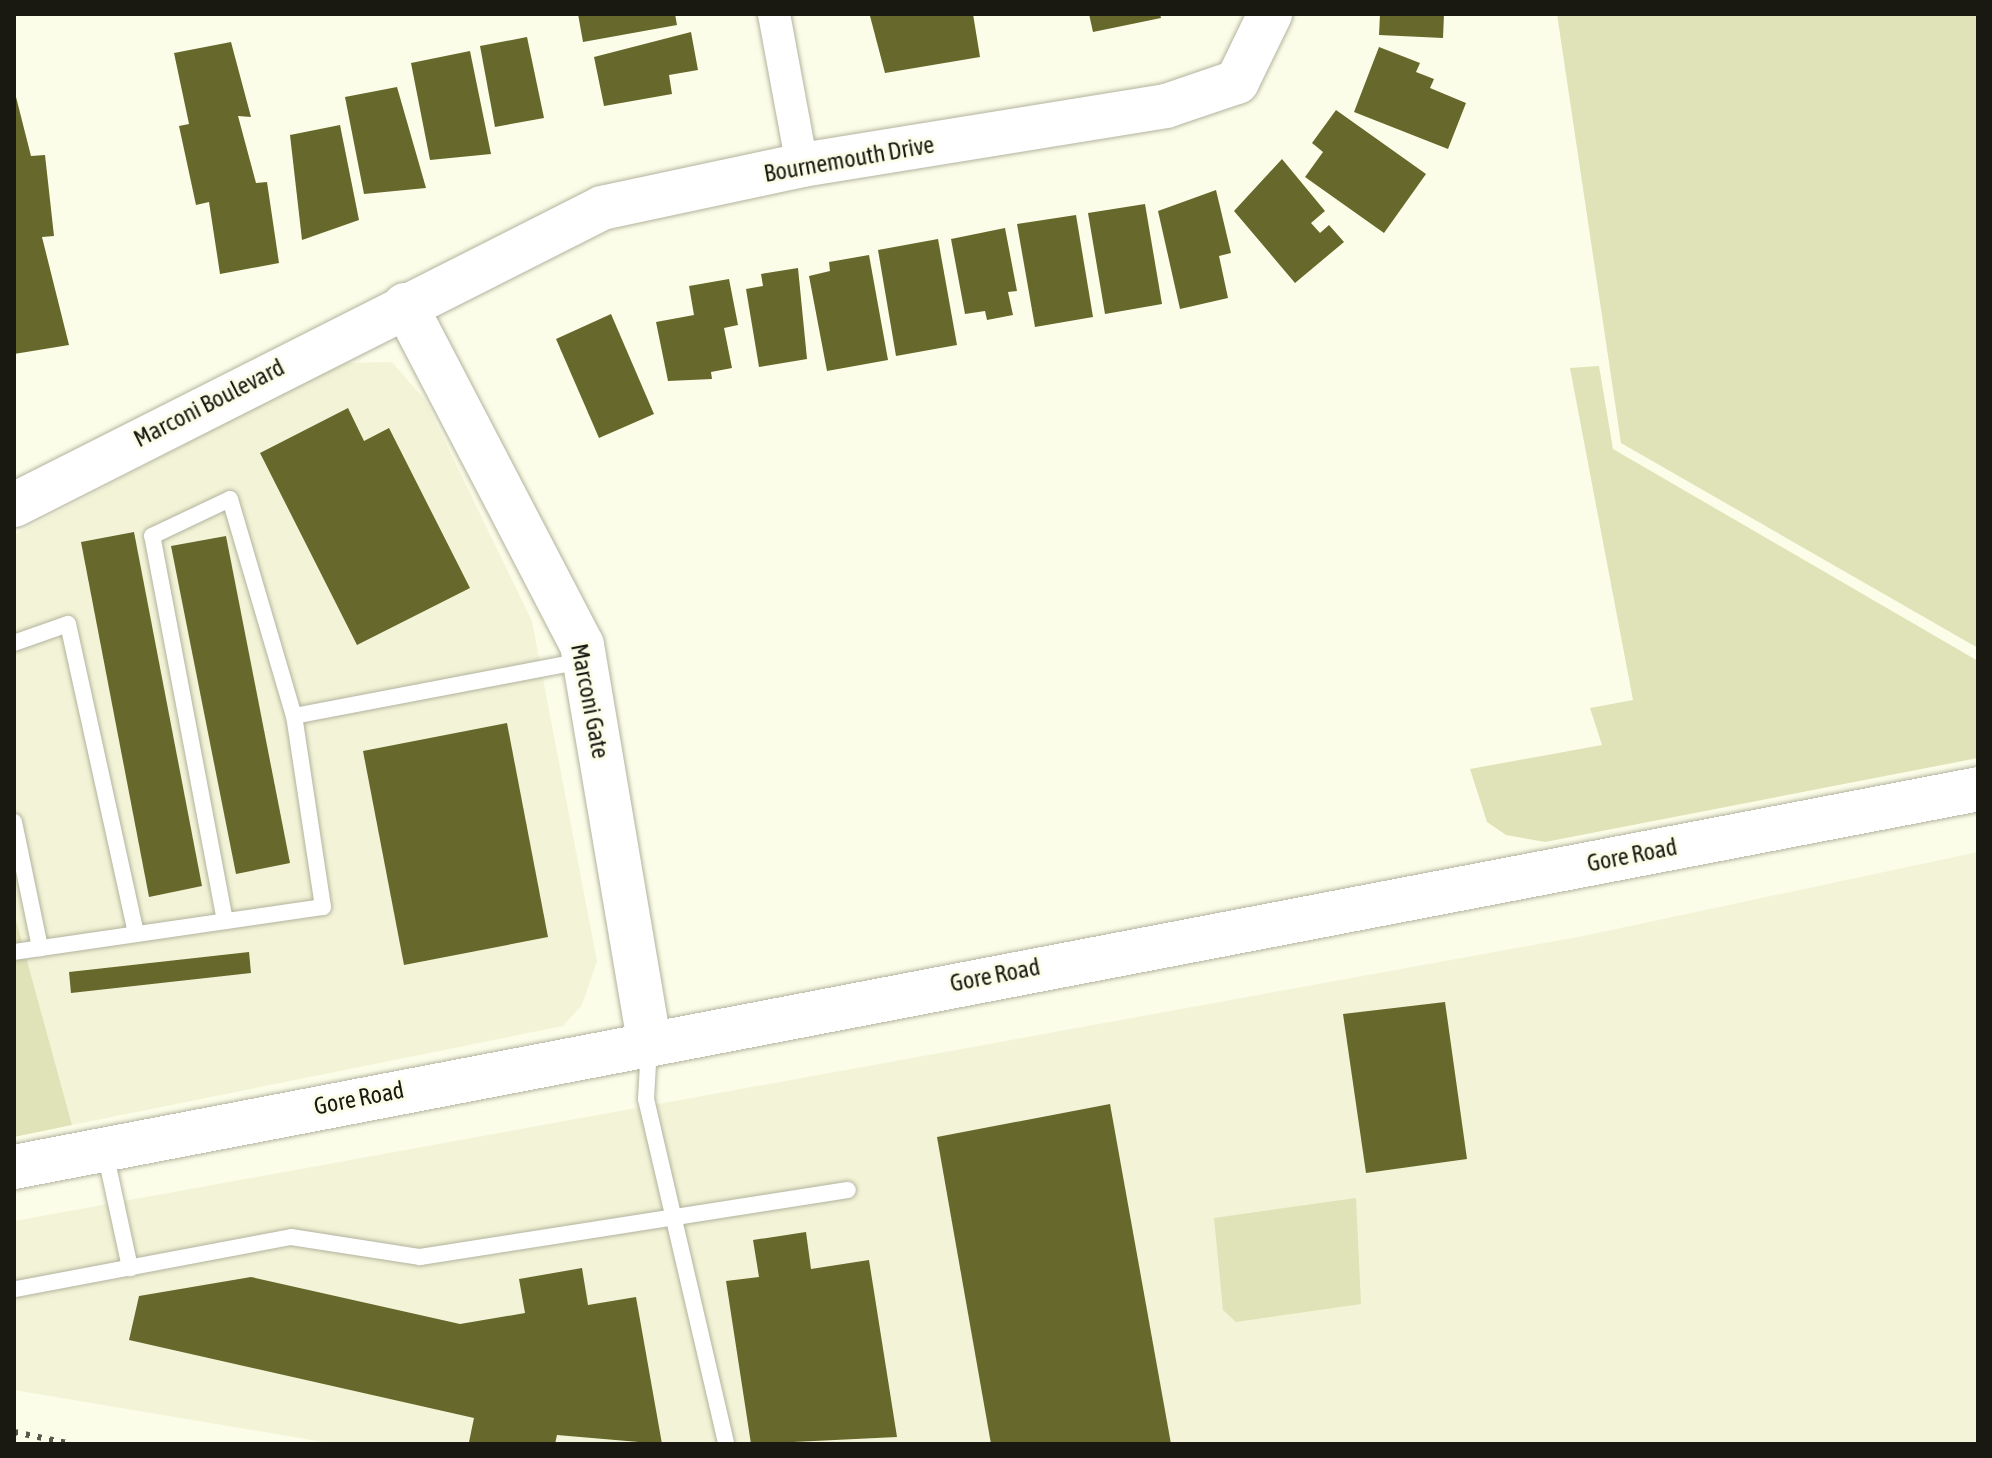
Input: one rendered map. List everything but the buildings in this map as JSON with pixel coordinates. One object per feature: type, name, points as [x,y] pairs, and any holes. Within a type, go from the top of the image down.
[{"type":"street","points":[[774,14],[802,165]]},
{"type":"street","name":"Bournemouth Drive","points":[[405,305],[602,208],[802,165],[1166,106],[1237,82],[1270,14]]},
{"type":"street","name":"Marconi Boulevard","points":[[14,505],[405,305]]},
{"type":"street","name":"Marconi Gate","points":[[405,305],[585,660],[649,1040]]},
{"type":"street","name":"Gore Road","points":[[14,1167],[649,1040],[1978,789]]},
{"type":"lane","points":[[14,952],[323,907],[294,716],[230,499],[152,536],[225,921]]},
{"type":"lane","points":[[14,643],[68,624],[136,934]]},
{"type":"lane","points":[[294,716],[585,660]]},
{"type":"lane","points":[[14,822],[40,948]]},
{"type":"lane","points":[[649,1040],[646,1099],[670,1220],[726,1444]]},
{"type":"lane","points":[[104,1149],[130,1268]]},
{"type":"lane","points":[[16,1289],[291,1237],[420,1257],[848,1190]]},
{"type":"shaded area","points":[[1557,14],[1978,14],[1978,648],[1621,443]]},
{"type":"shaded area","points":[[392,362],[425,400],[532,621],[597,961],[582,1005],[563,1026],[72,1125],[14,913],[14,535],[339,363]]},
{"type":"shaded area","points":[[1599,366],[1613,449],[1978,661],[1978,758],[1545,842],[1506,835],[1487,822],[1470,769],[1602,745],[1590,708],[1633,700],[1570,368]]},
{"type":"shaded area","points":[[1978,852],[1978,1444],[335,1444],[14,1390],[14,1221],[1583,936]]},
{"type":"shaded area","points":[[14,913],[72,1125],[14,1137]]},
{"type":"shaded area","points":[[1356,1198],[1361,1304],[1236,1322],[1223,1310],[1214,1218]]},
{"type":"railway","points":[[14,1432],[72,1444]]}]
